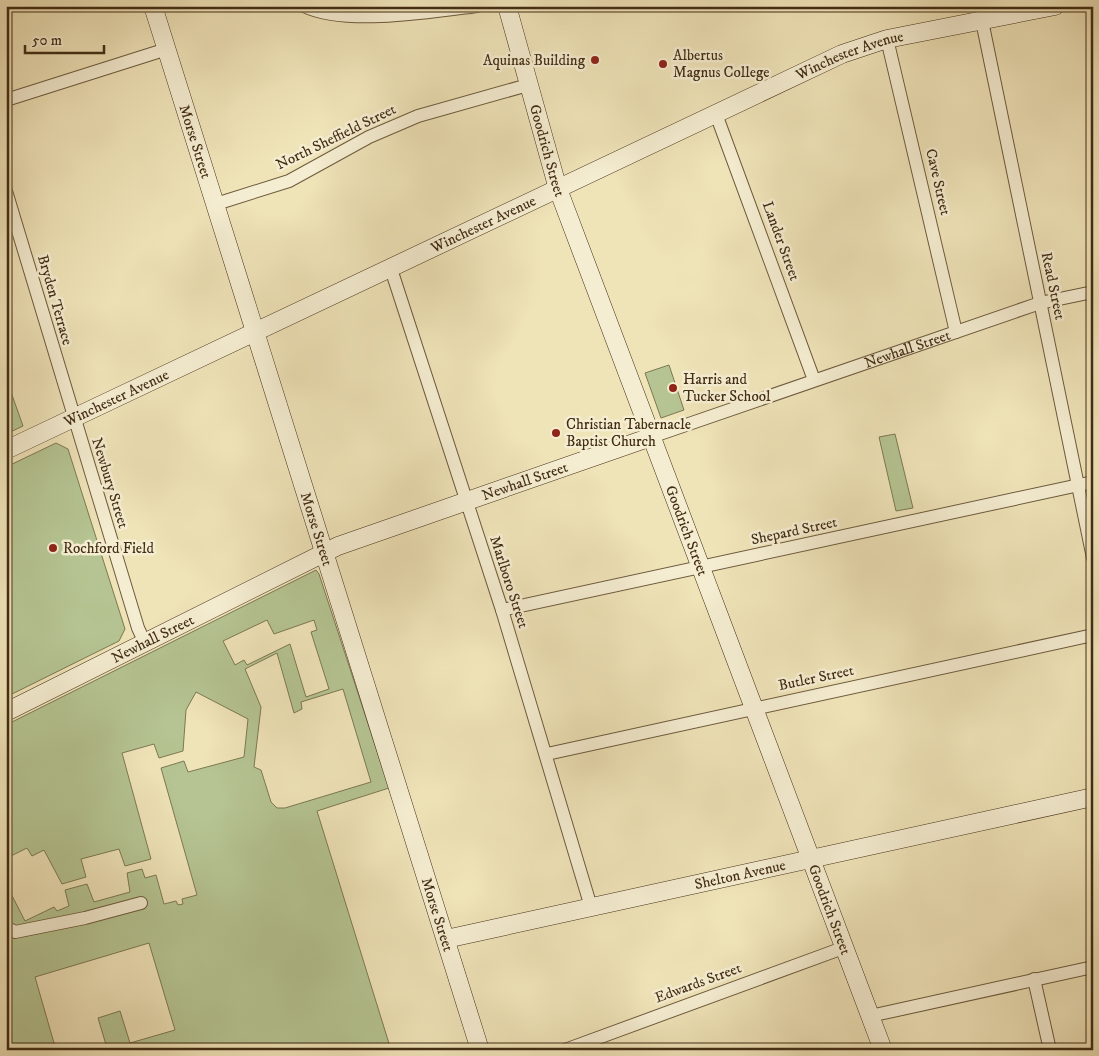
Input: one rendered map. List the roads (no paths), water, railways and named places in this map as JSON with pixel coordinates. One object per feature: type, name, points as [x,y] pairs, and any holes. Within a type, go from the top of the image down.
[{"type":"street","name":"Morse Street","points":[[153,6],[480,1050]]},
{"type":"street","points":[[304,6],[340,16],[374,16],[477,6]]},
{"type":"street","name":"Goodrich Street","points":[[507,6],[558,189],[883,1050]]},
{"type":"street","name":"Winchester Avenue","points":[[6,450],[842,54],[887,39],[1056,6]]},
{"type":"street","name":"Read Street","points":[[982,21],[1093,558]]},
{"type":"street","name":"Cave Street","points":[[887,39],[956,332]]},
{"type":"street","points":[[6,100],[168,49]]},
{"type":"street","name":"North Sheffield Street","points":[[216,204],[288,180],[369,137],[418,116],[528,85]]},
{"type":"street","name":"Lander Street","points":[[716,114],[814,380]]},
{"type":"street","name":"Bryden Terrace","points":[[6,191],[73,418]]},
{"type":"street","name":"Marlboro Street","points":[[392,268],[547,754],[591,906]]},
{"type":"street","name":"Newhall Street","points":[[6,712],[338,546],[1040,303],[1093,292]]},
{"type":"street","name":"Newbury Street","points":[[73,418],[138,628],[145,643]]},
{"type":"street","name":"Shepard Street","points":[[502,610],[1093,482]]},
{"type":"street","name":"Butler Street","points":[[547,754],[1093,635]]},
{"type":"street","name":"Shelton Avenue","points":[[446,938],[1093,797]]},
{"type":"street","points":[[6,927],[16,932],[85,918],[141,903]]},
{"type":"street","name":"Edwards Street","points":[[565,1050],[843,948]]},
{"type":"street","points":[[870,1016],[1093,967]]},
{"type":"street","points":[[1034,980],[1050,1050]]},
{"type":"place","name":"Aquinas Building","points":[[595,60]]},
{"type":"place","name":"Albertus Magnus College","points":[[663,64]]},
{"type":"place","name":"Harris and Tucker School","points":[[673,388]]},
{"type":"place","name":"Christian Tabernacle Baptist Church","points":[[556,433]]},
{"type":"place","name":"Rochford Field","points":[[53,548]]}]
